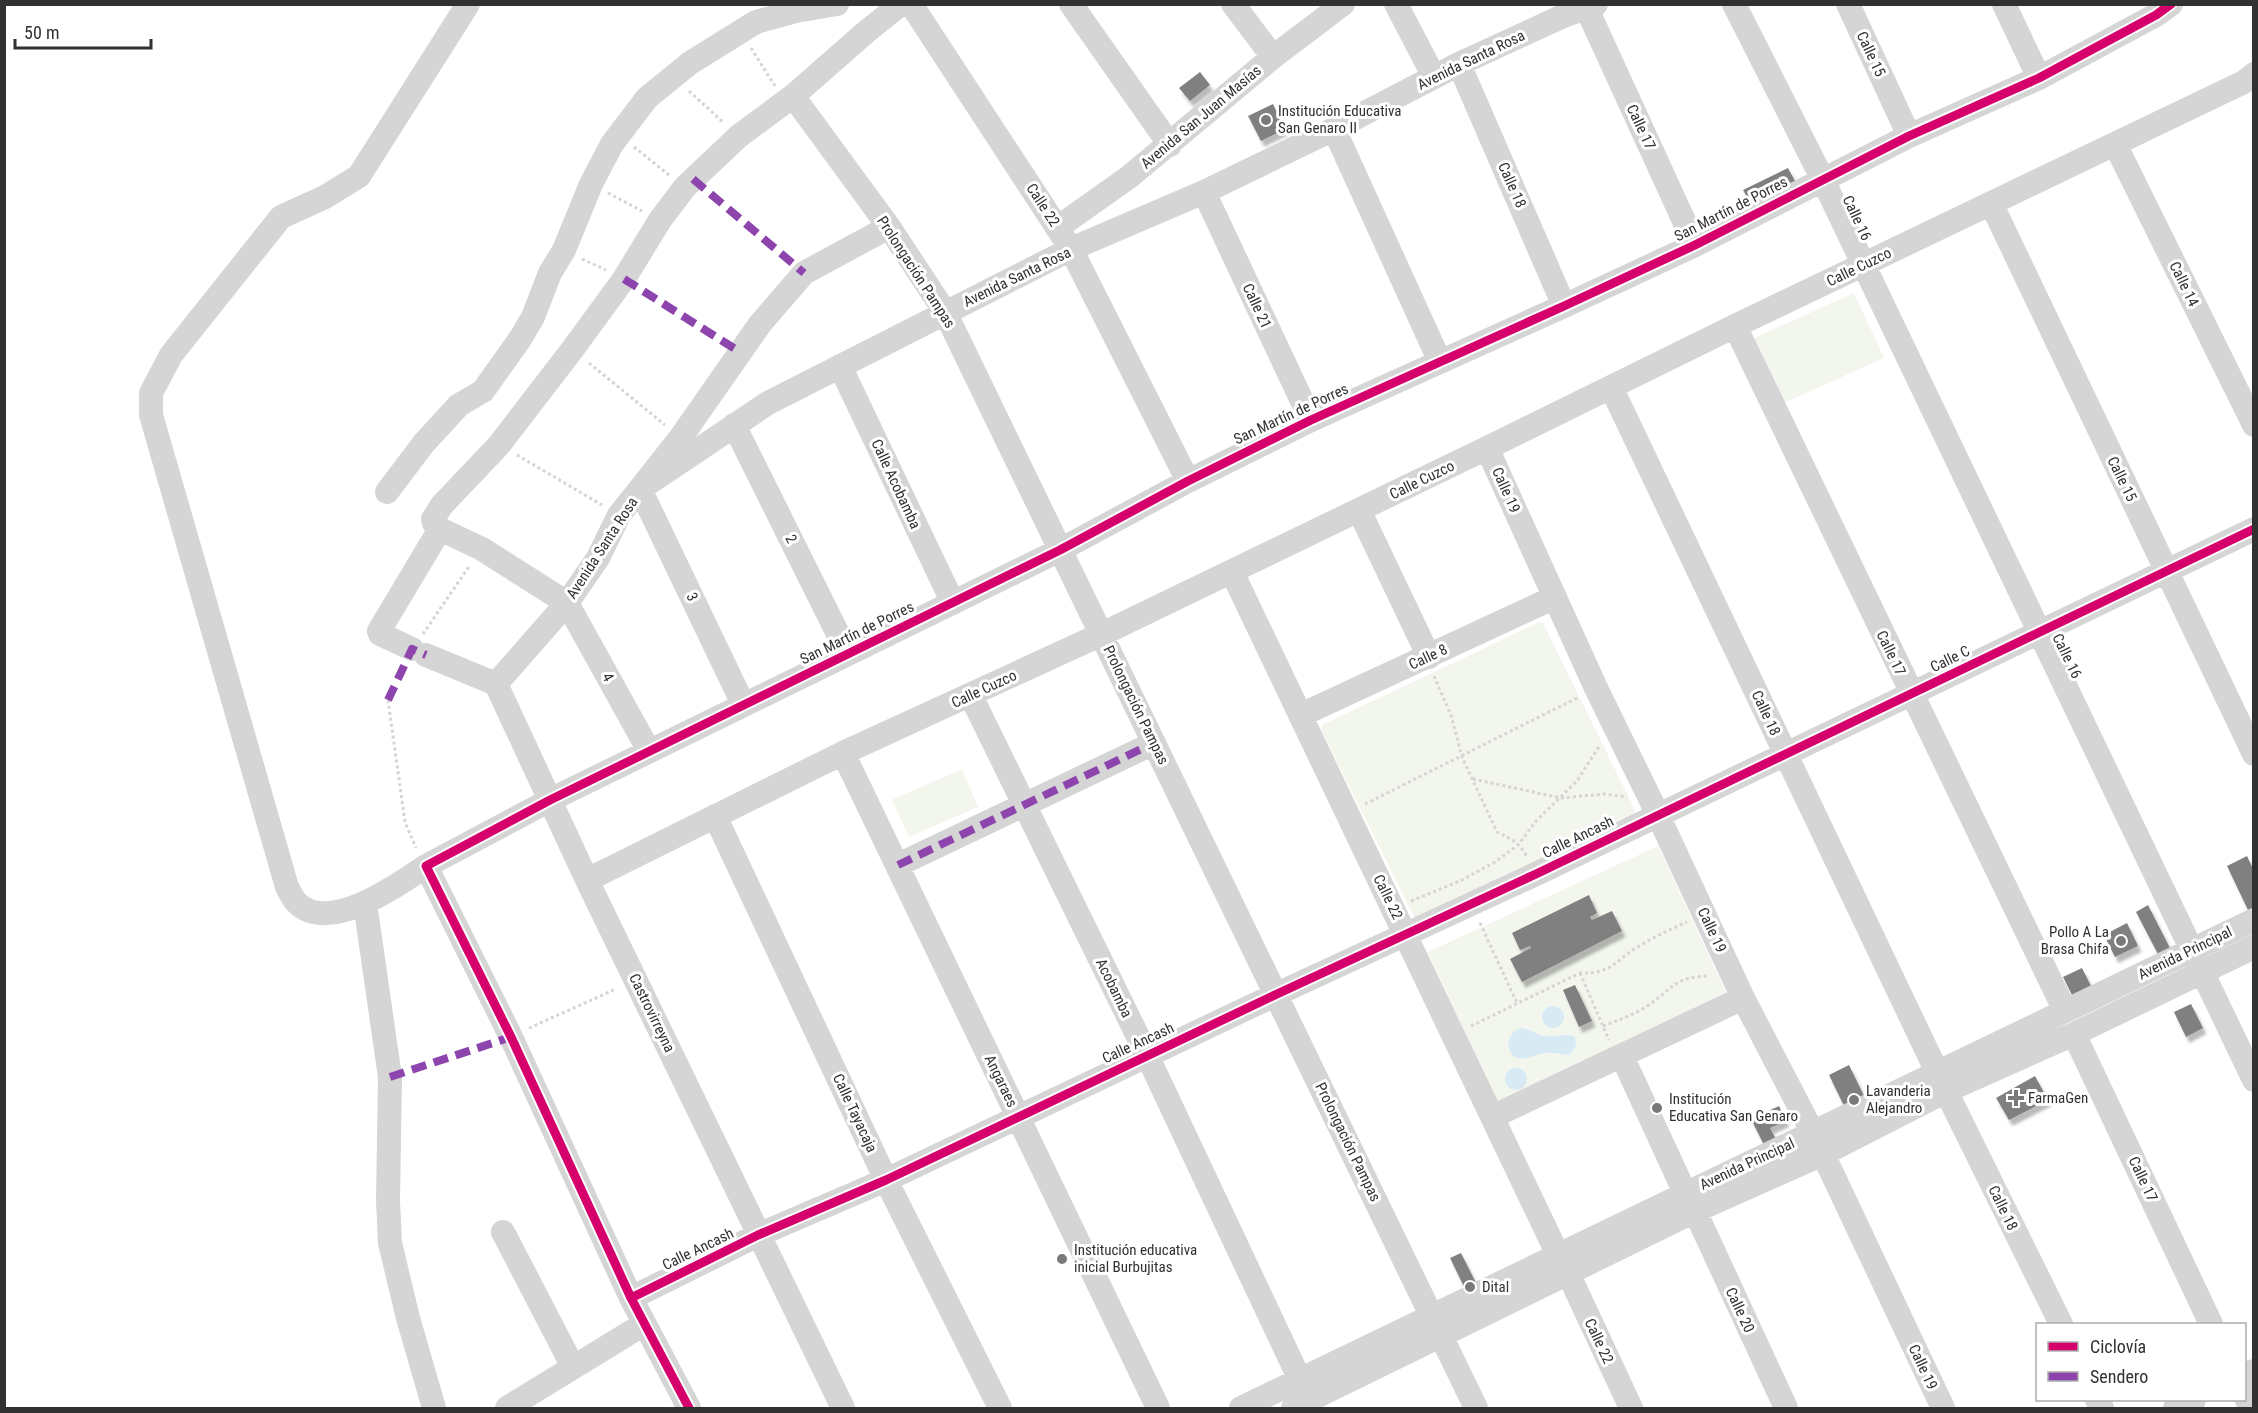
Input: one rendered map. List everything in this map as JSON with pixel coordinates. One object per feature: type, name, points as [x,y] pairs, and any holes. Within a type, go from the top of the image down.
[{"type":"street","name":"San Martín de Porres","points":[[468,4],[359,176],[325,196],[281,217],[171,355],[151,393],[151,415],[287,887],[297,903],[323,914],[365,903],[389,892],[428,865],[550,800],[1060,550],[1188,481],[1311,420],[1695,245],[1909,136],[2039,78],[2159,8]]},
{"type":"street","points":[[387,492],[424,443],[459,405],[483,392],[520,339],[533,316],[550,273],[564,250],[591,184],[618,134],[647,98],[672,76],[715,49],[751,19],[837,4]]},
{"type":"street","points":[[1071,4],[1170,144]]},
{"type":"street","points":[[1233,4],[1273,57]]},
{"type":"street","name":"Avenida San Juan Masías","points":[[1058,228],[1120,184],[1273,57],[1343,4]]},
{"type":"street","points":[[1396,4],[1434,77]]},
{"type":"street","name":"Calle 16","points":[[1734,4],[1822,180],[2253,1080]]},
{"type":"street","name":"Calle 15","points":[[1848,4],[1909,136]]},
{"type":"street","points":[[2004,4],[2039,78]]},
{"type":"street","points":[[567,603],[482,549],[440,529],[433,519],[442,504],[499,445],[572,350],[624,279],[660,220],[685,187],[739,136],[789,99],[895,7]]},
{"type":"street","name":"Calle 22","points":[[895,7],[1058,228],[1071,249],[1188,481]]},
{"type":"street","name":"Avenida Santa Rosa","points":[[496,684],[567,603],[598,558],[619,515],[640,489],[768,403],[1071,249],[1204,192],[1334,129],[1558,11],[1592,7]]},
{"type":"street","name":"Calle 17","points":[[1592,7],[1695,245]]},
{"type":"street","name":"Calle 18","points":[[1459,64],[1564,306]]},
{"type":"street","name":"Calle Cuzco","points":[[587,880],[843,753],[971,696],[1232,572],[1990,203],[2115,144],[2250,86]]},
{"type":"street","name":"Prolongación Pampas","points":[[789,99],[889,227],[945,312],[1476,1408]]},
{"type":"street","points":[[1334,129],[1440,362]]},
{"type":"street","name":"Calle 14","points":[[2115,144],[2253,425]]},
{"type":"street","name":"Calle 21","points":[[1204,192],[1311,420]]},
{"type":"street","name":"Calle 15","points":[[1990,203],[2253,754]]},
{"type":"street","points":[[640,489],[681,437],[760,324],[804,273],[889,227]]},
{"type":"street","name":"Calle 17","points":[[1735,326],[2065,1011]]},
{"type":"street","name":"Calle Acobamba","points":[[840,366],[953,603]]},
{"type":"street","name":"Calle 18","points":[[1611,387],[1941,1082],[2061,1323]]},
{"type":"street","name":"2","points":[[734,425],[848,654]]},
{"type":"street","name":"Calle 19","points":[[1487,448],[1596,688],[1739,989],[1818,1144],[1942,1408]]},
{"type":"street","name":"3","points":[[640,489],[743,704]]},
{"type":"street","points":[[1359,510],[1428,658]]},
{"type":"street","points":[[440,529],[380,634],[496,684]]},
{"type":"street","name":"Calle C","points":[[1654,807],[1785,754],[2253,529]]},
{"type":"street","name":"Calle 22","points":[[1232,572],[1407,934],[1630,1408]]},
{"type":"street","name":"Calle 8","points":[[1301,716],[1555,597]]},
{"type":"street","name":"4","points":[[567,603],[649,751]]},
{"type":"street","name":"Castrovirreyna","points":[[496,684],[587,880],[843,1408]]},
{"type":"street","name":"Acobamba","points":[[971,696],[1147,1055],[1304,1399]]},
{"type":"street","points":[[898,865],[1154,743]]},
{"type":"street","name":"Angaraes","points":[[843,753],[1158,1408]]},
{"type":"street","name":"Calle Ancash","points":[[631,1298],[758,1235],[886,1180],[1147,1055],[1536,874],[1654,807]]},
{"type":"street","name":"Calle Tayacaja","points":[[715,816],[886,1180],[1000,1408]]},
{"type":"street","points":[[428,865],[511,1036],[631,1298],[689,1408]]},
{"type":"street","points":[[365,903],[390,1077],[388,1201],[390,1243],[408,1318],[434,1408]]},
{"type":"street","name":"Avenida Principal","points":[[1241,1408],[1304,1399],[1437,1326],[1690,1202],[1818,1144],[1941,1082],[2065,1011],[2253,920]]},
{"type":"street","name":"Avenida Principal","points":[[1941,1082],[2074,1034],[2253,947]]},
{"type":"street","points":[[1492,1117],[1620,1057],[1739,989]]},
{"type":"street","name":"Calle 17","points":[[2074,1034],[2211,1323]]},
{"type":"street","name":"Calle 20","points":[[1620,1057],[1786,1408]]},
{"type":"street","points":[[503,1232],[573,1368]]},
{"type":"street","points":[[507,1408],[644,1324]]},
{"type":"street","points":[[2175,1408],[2192,1401]]},
{"type":"path","points":[[751,19],[789,99]]},
{"type":"path","points":[[672,76],[739,136]]},
{"type":"path","points":[[618,134],[685,187]]},
{"type":"path","points":[[591,184],[660,220]]},
{"type":"path","points":[[564,250],[624,279]]},
{"type":"path","points":[[572,350],[681,437]]},
{"type":"path","points":[[499,445],[619,515]]},
{"type":"path","points":[[419,652],[482,549]]},
{"type":"path","points":[[1428,658],[1451,716],[1462,755],[1497,832],[1522,848],[1536,874]]},
{"type":"path","points":[[1348,813],[1596,688]]},
{"type":"path","points":[[388,700],[405,822],[418,853],[428,865]]},
{"type":"path","points":[[1393,908],[1460,881],[1495,862],[1518,844],[1536,821],[1577,781],[1614,724]]},
{"type":"path","points":[[1473,779],[1561,798],[1604,794],[1654,807]]},
{"type":"path","points":[[1470,904],[1517,1003]]},
{"type":"path","points":[[1453,1034],[1580,973],[1593,974],[1620,962],[1638,946],[1704,913]]},
{"type":"path","points":[[1580,973],[1603,1026],[1620,1057]]},
{"type":"path","points":[[1603,1026],[1648,1006],[1679,980],[1691,976],[1711,976],[1739,989]]},
{"type":"path","points":[[511,1036],[636,979]]},
{"type":"shaded area","points":[[1854,293],[1884,358],[1784,403],[1754,338]]},
{"type":"shaded area","points":[[1540,622],[1543,623],[1635,810],[1634,813],[1423,917],[1415,918],[1321,730],[1322,725]]},
{"type":"shaded area","points":[[962,769],[978,807],[909,837],[892,800]]},
{"type":"shaded area","points":[[1658,846],[1729,999],[1499,1105],[1428,952]]},
{"type":"shaded area","points":[[1549,1006],[1557,1006],[1564,1013],[1564,1021],[1557,1028],[1549,1028],[1542,1021],[1542,1013]]},
{"type":"shaded area","points":[[1521,1028],[1545,1036],[1575,1037],[1576,1047],[1569,1055],[1549,1053],[1519,1059],[1511,1054],[1509,1041],[1514,1031]]},
{"type":"shaded area","points":[[1512,1068],[1520,1068],[1527,1075],[1527,1083],[1520,1090],[1512,1090],[1505,1083],[1505,1075]]},
{"type":"building","points":[[1200,72],[1210,85],[1190,101],[1179,88]]},
{"type":"building","points":[[1273,104],[1285,129],[1261,141],[1248,116]]},
{"type":"building","points":[[1788,168],[1796,183],[1751,205],[1743,190]]},
{"type":"building","points":[[2247,856],[2254,871],[2254,908],[2248,910],[2227,866]]},
{"type":"building","points":[[1589,895],[1597,913],[1590,917],[1592,920],[1612,911],[1622,931],[1522,982],[1510,959],[1531,948],[1530,946],[1520,950],[1512,933]]},
{"type":"building","points":[[2148,905],[2172,952],[2160,958],[2136,912]]},
{"type":"building","name":"Pollo A La Brasa Chifa","points":[[2127,923],[2138,946],[2115,957],[2104,935]]},
{"type":"building","points":[[2082,968],[2093,990],[2074,999],[2063,977]]},
{"type":"building","points":[[1575,985],[1592,1021],[1579,1027],[1563,990]]},
{"type":"building","points":[[2191,1004],[2203,1028],[2186,1037],[2174,1012]]},
{"type":"building","points":[[1849,1065],[1865,1098],[1845,1108],[1829,1075]]},
{"type":"building","points":[[2035,1076],[2048,1100],[2009,1120],[1996,1098]]},
{"type":"building","points":[[1779,1106],[1786,1121],[1770,1128],[1778,1143],[1766,1149],[1751,1119]]},
{"type":"building","points":[[1461,1253],[1478,1287],[1467,1293],[1450,1258]]},
{"type":"marked path","points":[[693,179],[804,273]]},
{"type":"marked path","points":[[624,279],[740,352]]},
{"type":"marked path","points":[[388,700],[412,649],[426,655]]},
{"type":"marked path","points":[[898,865],[1154,743]]},
{"type":"marked path","points":[[390,1077],[511,1037]]},
{"type":"cycle path","points":[[689,1408],[631,1298],[511,1037],[426,866],[550,800],[1060,550],[1188,481],[1311,420],[1695,245],[1909,136],[2039,78],[2156,15],[2171,4]]},
{"type":"cycle path","points":[[631,1298],[758,1235],[886,1180],[1536,874],[2254,529]]},
{"type":"place","name":"Institución Educativa San Genaro II","points":[[1266,120]]},
{"type":"place","name":"Pollo A La Brasa Chifa","points":[[2121,941]]},
{"type":"place","name":"FarmaGen","points":[[2016,1098]]},
{"type":"place","name":"Lavanderia Alejandro","points":[[1854,1100]]},
{"type":"place","name":"Institución Educativa San Genaro","points":[[1657,1108]]},
{"type":"place","name":"Institución educativa inicial Burbujitas","points":[[1062,1259]]},
{"type":"place","name":"Dital","points":[[1470,1287]]}]
